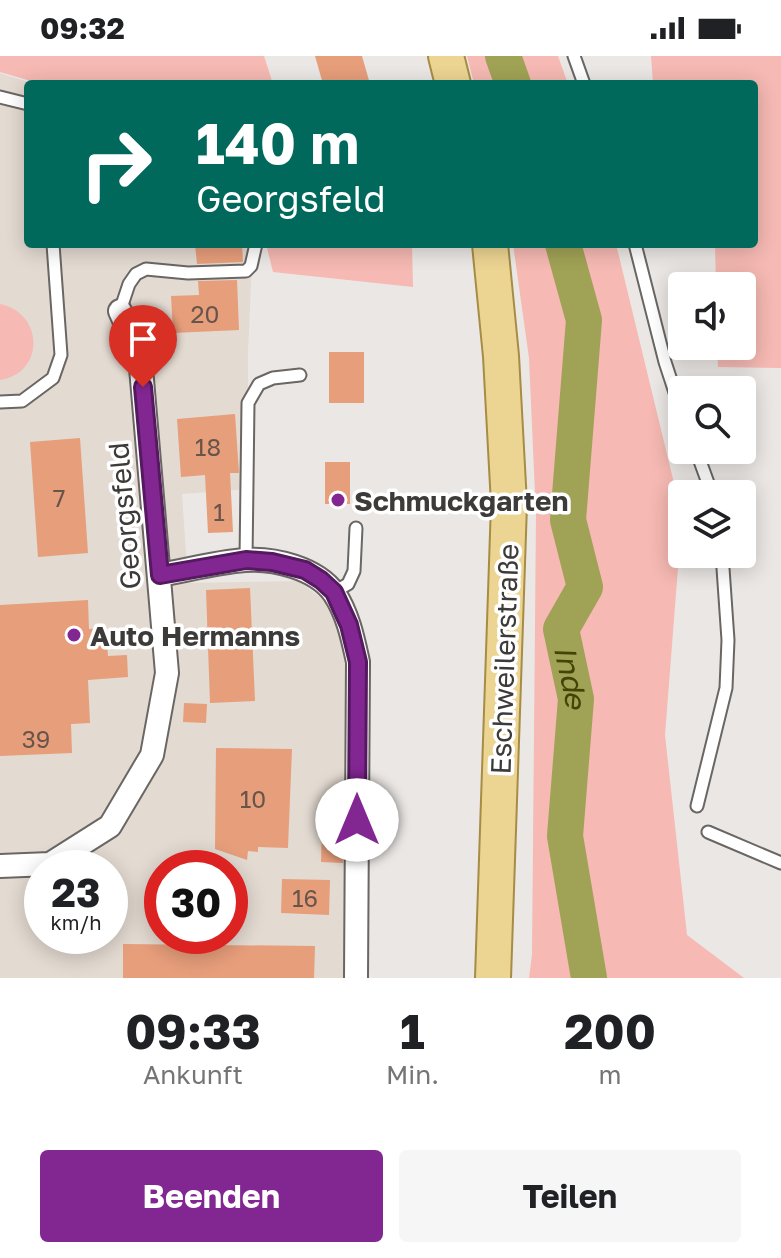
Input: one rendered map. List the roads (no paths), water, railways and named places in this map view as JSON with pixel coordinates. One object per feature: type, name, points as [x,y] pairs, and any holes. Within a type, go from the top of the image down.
[{"type":"main road","points":[[446,56],[452,80]]},
{"type":"main road","name":"Eschweilerstraße","points":[[490,248],[501,356],[509,504],[493,978]]},
{"type":"street","name":"Georgsfeld","points":[[0,866],[50,864],[110,826],[152,755],[167,673],[160,575],[140,356],[120,311]]},
{"type":"street","points":[[160,575],[246,560],[272,562],[305,570],[334,592],[349,625],[358,662],[356,978]]},
{"type":"lane","points":[[574,56],[583,80]]},
{"type":"lane","points":[[0,97],[24,103]]},
{"type":"lane","points":[[0,402],[22,401],[53,378],[61,355],[53,248]]},
{"type":"lane","points":[[120,311],[129,284],[136,274],[146,269],[188,273],[246,271],[251,266],[255,248]]},
{"type":"lane","points":[[636,248],[670,376]]},
{"type":"lane","points":[[246,560],[248,403],[259,384],[273,378],[300,375]]},
{"type":"lane","points":[[334,592],[348,584],[354,571],[356,528]]},
{"type":"lane","points":[[697,806],[726,688],[728,640],[723,568]]},
{"type":"lane","points":[[708,832],[781,863]]},
{"type":"waterway","name":"Inde","points":[[503,56],[512,80]]},
{"type":"waterway","name":"Inde","points":[[564,248],[584,320],[568,520],[585,587],[561,629],[576,699],[565,836],[589,978]]},
{"type":"place","name":"Schmuckgarten","points":[[338,500]]},
{"type":"place","name":"Auto Hermanns","points":[[74,635]]}]
